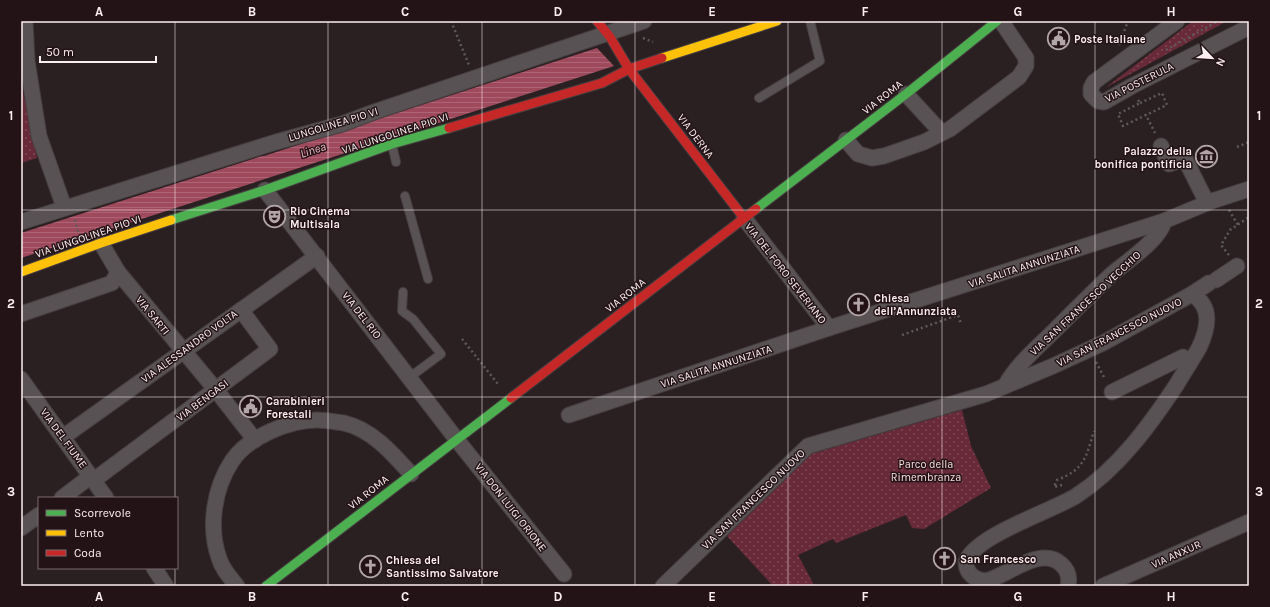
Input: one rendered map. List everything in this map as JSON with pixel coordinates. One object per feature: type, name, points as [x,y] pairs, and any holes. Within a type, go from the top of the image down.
[{"type":"street","points":[[25,21],[27,61],[39,136],[64,208]]},
{"type":"street","name":"VIA DERNA","points":[[597,21],[629,69],[744,218]]},
{"type":"street","name":"LUNGOLINEA PIO VI","points":[[21,222],[269,144],[342,124],[644,21]]},
{"type":"street","name":"VIA LUNGOLINEA PIO VI","points":[[21,272],[265,190],[392,144],[602,82],[629,69],[777,21]]},
{"type":"street","name":"VIA ROMA","points":[[266,586],[906,94],[997,21]]},
{"type":"street","points":[[846,140],[858,154],[877,158],[924,142],[957,124],[1019,78],[1025,70],[1027,62],[1025,55],[1001,21]]},
{"type":"street","name":"VIA POSTERULA","points":[[1177,21],[1094,82],[1091,88],[1091,94],[1098,101],[1104,102],[1132,86],[1249,27]]},
{"type":"street","points":[[906,94],[942,133]]},
{"type":"street","points":[[1161,146],[1169,164],[1185,159],[1214,200]]},
{"type":"street","name":"VIA SALITA ANNUNZIATA","points":[[570,414],[829,328],[1164,221],[1214,200],[1249,189]]},
{"type":"street","name":"VIA DEL RIO","points":[[265,190],[457,440]]},
{"type":"street","name":"VIA DEL FORO SEVERIANO","points":[[744,218],[829,328]]},
{"type":"street","name":"VIA SAN FRANCESCO VECCHIO","points":[[1005,386],[1031,354],[1108,279],[1152,241],[1159,232],[1164,221]]},
{"type":"street","name":"VIA SARTI","points":[[101,244],[118,272],[216,390],[255,440]]},
{"type":"street","name":"VIA ALESSANDRO VOLTA","points":[[63,437],[317,256]]},
{"type":"street","points":[[1192,294],[1238,266]]},
{"type":"street","points":[[21,314],[112,283],[118,272]]},
{"type":"street","name":"VIA SAN FRANCESCO NUOVO","points":[[663,586],[808,446],[986,394],[1103,343],[1192,294],[1202,303],[1207,312],[1206,326],[1201,342],[1166,401],[1145,429],[1103,476],[1090,487],[1060,504],[988,540],[973,550],[966,562],[968,572],[972,576],[986,581],[1026,563],[1038,559],[1050,558],[1058,561],[1066,570],[1069,579],[1068,586]]},
{"type":"street","name":"VIA BENGASI","points":[[64,497],[93,478],[216,390],[270,349],[241,310]]},
{"type":"street","points":[[1112,392],[1183,357]]},
{"type":"street","name":"VIA DEL FIUME","points":[[21,379],[105,497]]},
{"type":"street","points":[[237,586],[225,571],[219,558],[215,542],[214,528],[217,496],[224,476],[232,461],[243,448],[255,440],[270,431],[293,424],[317,420],[345,424],[367,433],[381,443],[411,474]]},
{"type":"street","name":"VIA DON LUIGI ORIONE","points":[[457,440],[564,574]]},
{"type":"street","points":[[21,528],[38,516]]},
{"type":"street","name":"VIA ANXUR","points":[[1103,586],[1249,522]]},
{"type":"street","points":[[155,569],[166,586]]},
{"type":"lane","points":[[759,98],[820,61],[810,21]]},
{"type":"lane","points":[[392,144],[396,162]]},
{"type":"lane","points":[[405,196],[428,279]]},
{"type":"lane","points":[[403,292],[402,311],[413,319],[441,354],[410,378]]},
{"type":"path","points":[[451,21],[475,78]]},
{"type":"path","points":[[1119,44],[1128,21]]},
{"type":"path","points":[[1132,86],[1140,104]]},
{"type":"path","points":[[1162,93],[1167,105],[1146,115],[1123,126],[1118,114],[1162,93]]},
{"type":"path","points":[[1146,115],[1161,146]]},
{"type":"path","points":[[1237,147],[1249,142]]},
{"type":"path","points":[[1238,266],[1221,245],[1230,230],[1249,217]]},
{"type":"path","points":[[75,219],[80,239]]},
{"type":"path","points":[[902,334],[958,315],[961,324]]},
{"type":"path","points":[[462,339],[510,398]]},
{"type":"path","points":[[1069,475],[1079,467],[1087,453],[1094,430]]},
{"type":"green space","points":[[1193,21],[1227,21],[1105,88]]},
{"type":"green space","points":[[21,82],[37,158],[21,163]]},
{"type":"green space","name":"Parco della Rimembranza","points":[[962,410],[971,446],[991,488],[924,529],[912,528],[906,515],[836,543],[833,539],[798,555],[814,585],[812,586],[773,586],[727,536],[811,454]]},
{"type":"water","name":"Linea","points":[[597,48],[614,66],[21,258],[21,233]]},
{"type":"traffic: fast","points":[[756,209],[906,94],[997,21]]},
{"type":"traffic: fast","points":[[171,220],[265,190],[392,144],[449,128]]},
{"type":"traffic: fast","points":[[266,586],[511,398]]},
{"type":"traffic: slow","points":[[662,58],[777,21]]},
{"type":"traffic: slow","points":[[21,272],[171,220]]},
{"type":"traffic: jam","points":[[597,21],[610,37],[629,69],[744,218]]},
{"type":"traffic: jam","points":[[449,128],[602,83],[629,69],[662,58]]},
{"type":"traffic: jam","points":[[511,398],[756,209]]},
{"type":"place","name":"Poste Italiane","points":[[1059,39]]},
{"type":"place","name":"Palazzo della bonifica pontificia","points":[[1207,157]]},
{"type":"place","name":"Rio Cinema Multisala","points":[[274,217]]},
{"type":"place","name":"Chiesa dell’Annunziata","points":[[859,304]]},
{"type":"place","name":"Carabinieri Forestali","points":[[250,407]]},
{"type":"place","name":"San Francesco","points":[[945,559]]},
{"type":"place","name":"Chiesa del Santissimo Salvatore","points":[[370,566]]}]
